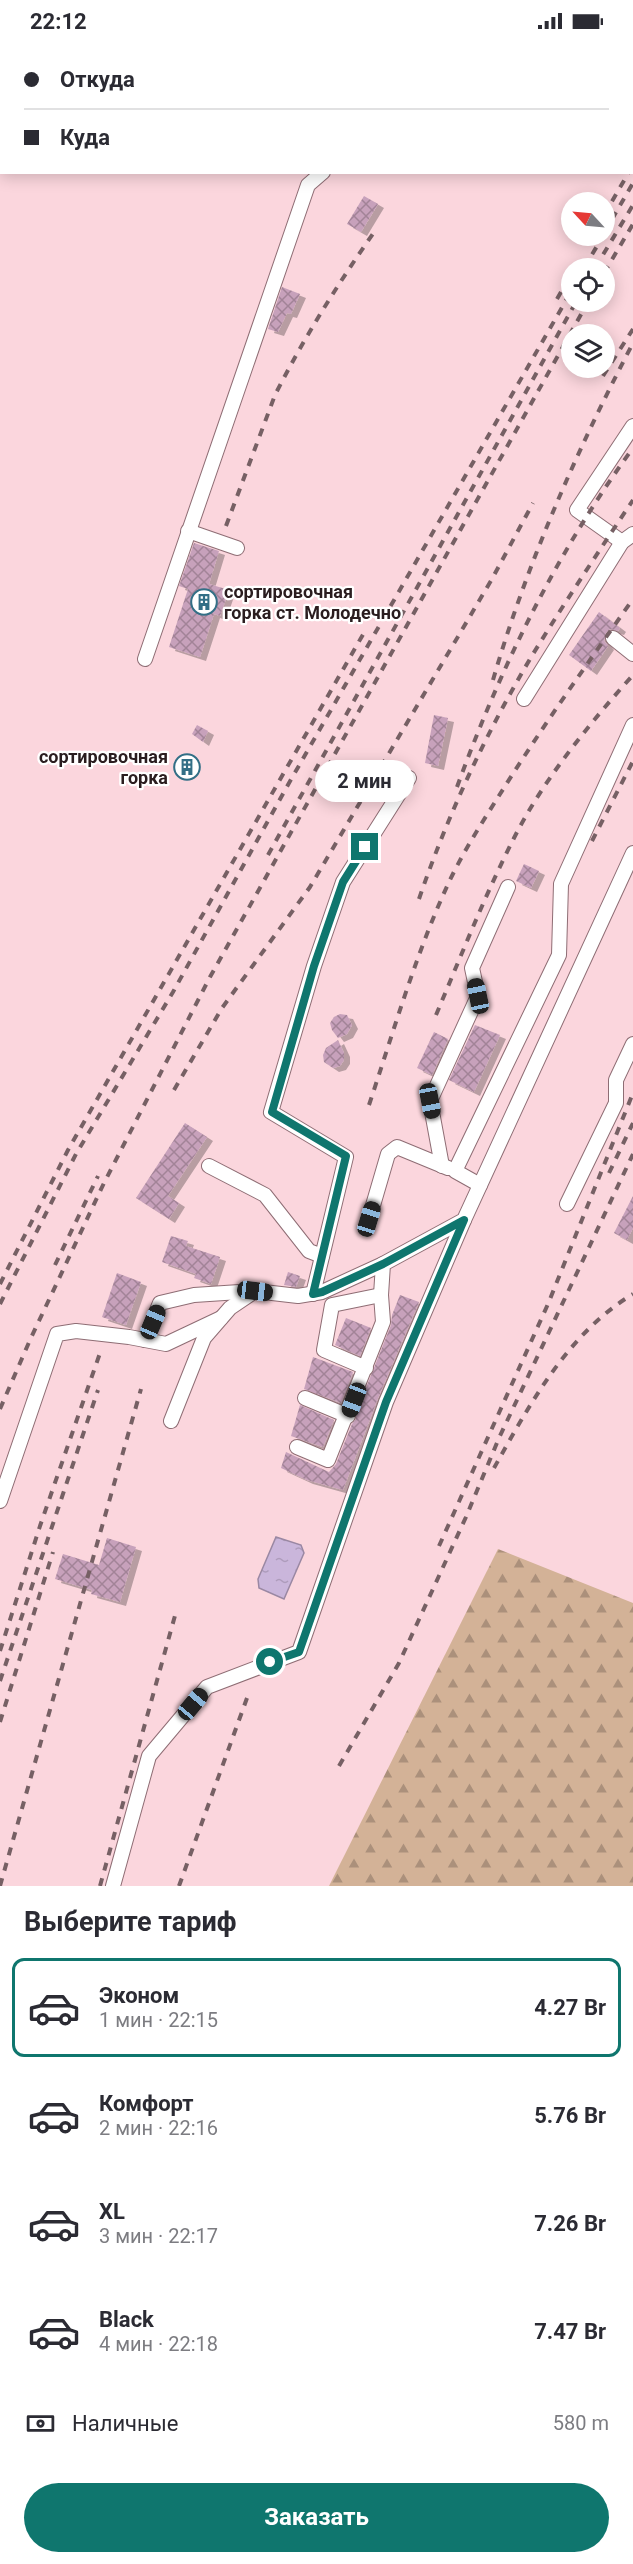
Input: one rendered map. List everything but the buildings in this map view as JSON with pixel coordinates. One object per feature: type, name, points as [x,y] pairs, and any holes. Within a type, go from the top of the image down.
[{"type":"lane","points":[[145,659],[308,185],[321,174]]},
{"type":"lane","points":[[524,699],[628,538],[577,510],[633,426]]},
{"type":"lane","points":[[188,531],[237,548]]},
{"type":"lane","points":[[614,638],[633,654]]},
{"type":"lane","points":[[449,1168],[559,956],[561,884],[633,725]]},
{"type":"lane","points":[[313,1294],[346,1156],[272,1112],[314,966],[343,882],[409,778]]},
{"type":"lane","points":[[113,1886],[149,1756],[207,1687],[299,1652],[386,1402],[464,1220],[633,852]]},
{"type":"lane","points":[[449,1168],[430,1101],[478,996],[472,968],[508,887]]},
{"type":"lane","points":[[567,1204],[616,1103],[616,1080],[633,1044]]},
{"type":"lane","points":[[369,1219],[388,1154],[397,1147],[449,1168],[480,1185]]},
{"type":"lane","points":[[209,1166],[265,1195],[309,1251],[322,1256]]},
{"type":"lane","points":[[145,1340],[160,1303],[194,1295],[255,1291],[298,1296],[322,1292],[383,1264],[464,1220]]},
{"type":"lane","points":[[297,1447],[328,1460],[348,1416],[383,1322],[381,1294],[383,1264]]},
{"type":"lane","points":[[171,1420],[204,1338],[230,1308],[255,1291]]},
{"type":"lane","points":[[366,1368],[324,1350],[332,1305],[381,1294]]},
{"type":"lane","points":[[0,1501],[57,1334],[76,1331],[166,1344],[221,1318]]},
{"type":"lane","points":[[305,1398],[348,1416]]},
{"type":"green space","points":[[498,1549],[633,1603],[633,1886],[329,1886]]},
{"type":"water","points":[[276,1537],[301,1545],[304,1553],[284,1599],[259,1588],[258,1579]]},
{"type":"railway","points":[[615,196],[628,174]]},
{"type":"railway","points":[[615,214],[633,183]]},
{"type":"railway","points":[[601,258],[633,205]]},
{"type":"railway","points":[[613,258],[633,224]]},
{"type":"railway","points":[[226,526],[275,395],[323,310],[377,228]]},
{"type":"railway","points":[[590,258],[597,246]]},
{"type":"railway","points":[[557,299],[561,292]]},
{"type":"railway","points":[[0,1304],[76,1154],[173,992],[289,783],[561,309]]},
{"type":"railway","points":[[268,855],[570,312]]},
{"type":"railway","points":[[0,1409],[104,1183],[210,977],[582,312]]},
{"type":"railway","points":[[615,357],[633,329]]},
{"type":"railway","points":[[493,680],[537,550],[592,424],[633,343]]},
{"type":"railway","points":[[457,787],[492,698],[533,611],[605,487],[633,448]]},
{"type":"railway","points":[[419,899],[456,804],[516,683],[633,500]]},
{"type":"railway","points":[[174,1090],[222,1008],[310,887],[492,579],[533,503]]},
{"type":"railway","points":[[369,1105],[416,964],[455,869],[522,760],[633,599]]},
{"type":"railway","points":[[0,1284],[68,1150],[365,631]]},
{"type":"railway","points":[[436,1015],[493,881],[526,816],[568,753],[633,675]]},
{"type":"railway","points":[[592,841],[633,761]]},
{"type":"railway","points":[[439,1546],[548,1304],[633,1093]]},
{"type":"railway","points":[[609,1173],[633,1123]]},
{"type":"railway","points":[[339,1766],[399,1663],[466,1517],[499,1438],[633,1154]]},
{"type":"railway","points":[[55,1265],[98,1176]]},
{"type":"railway","points":[[494,1468],[537,1395],[570,1349],[610,1310],[633,1294]]},
{"type":"railway","points":[[0,1651],[40,1526],[100,1353]]},
{"type":"railway","points":[[0,1886],[141,1389]]},
{"type":"railway","points":[[0,1681],[98,1390]]},
{"type":"railway","points":[[0,1722],[53,1552]]},
{"type":"railway","points":[[100,1886],[176,1612]]},
{"type":"railway","points":[[179,1886],[247,1698]]},
{"type":"place","name":"сортировочная горка ст. Молодечно","points":[[204,602]]},
{"type":"place","name":"сортировочная горка","points":[[187,767]]},
{"type":"route","points":[[270,1662],[299,1652],[386,1402],[464,1220],[383,1264],[313,1294],[346,1156],[272,1112],[314,966],[343,882],[365,847]]}]
